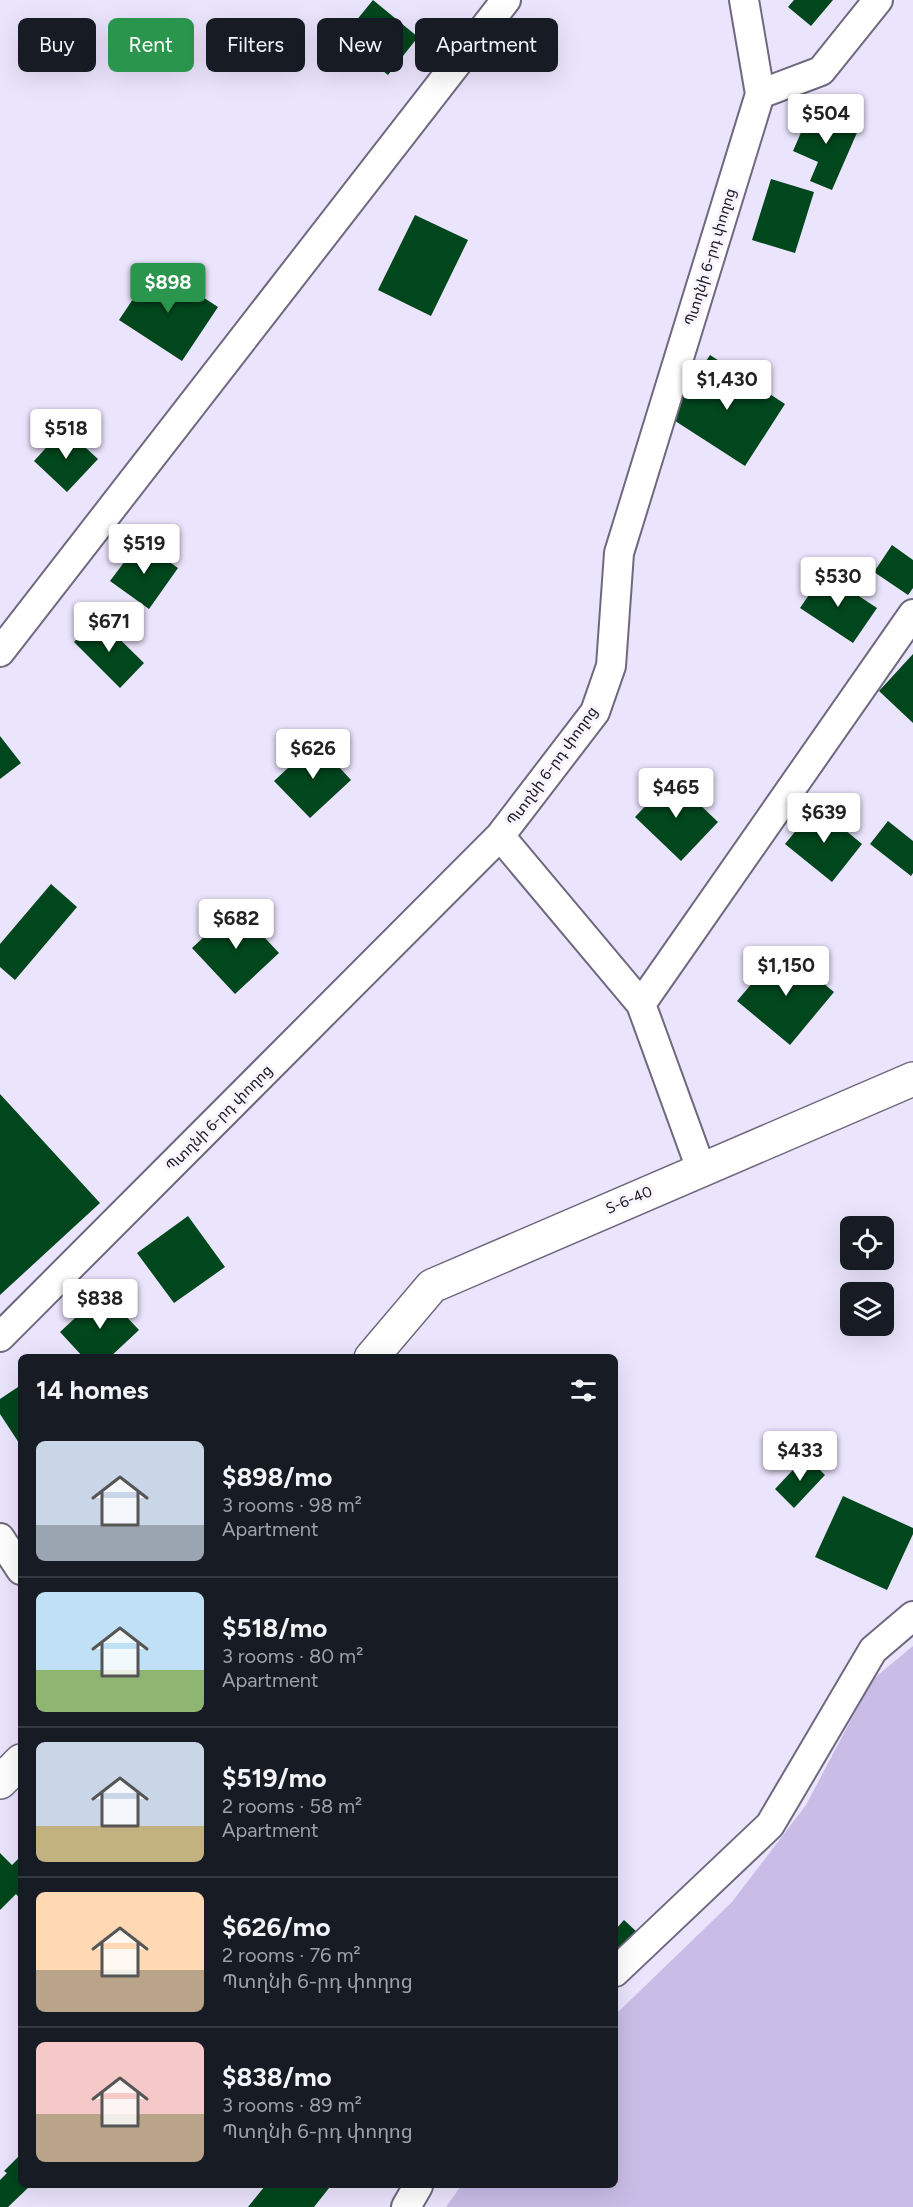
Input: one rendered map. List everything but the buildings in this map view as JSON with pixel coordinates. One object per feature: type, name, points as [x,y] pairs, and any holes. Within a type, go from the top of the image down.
[{"type":"street","points":[[0,652],[506,0]]},
{"type":"street","points":[[744,0],[760,94],[821,71],[878,0]]},
{"type":"street","name":"Պտղնի 6-րդ փողոց","points":[[0,1337],[500,836],[595,712],[611,666],[619,553],[760,94]]},
{"type":"street","points":[[641,1004],[913,614]]},
{"type":"street","points":[[500,836],[641,1004],[701,1170]]},
{"type":"street","name":"Տ-6-40","points":[[374,1354],[432,1286],[913,1079]]},
{"type":"street","points":[[0,1538],[18,1565]]},
{"type":"street","points":[[618,1969],[770,1826],[873,1650],[913,1616]]},
{"type":"street","points":[[0,1782],[18,1764]]},
{"type":"street","points":[[406,2207],[417,2188]]},
{"type":"shaded area","points":[[913,1646],[913,2207],[446,2207],[460,2188],[618,2188],[618,2012],[732,1902],[806,1805],[872,1680]]}]
